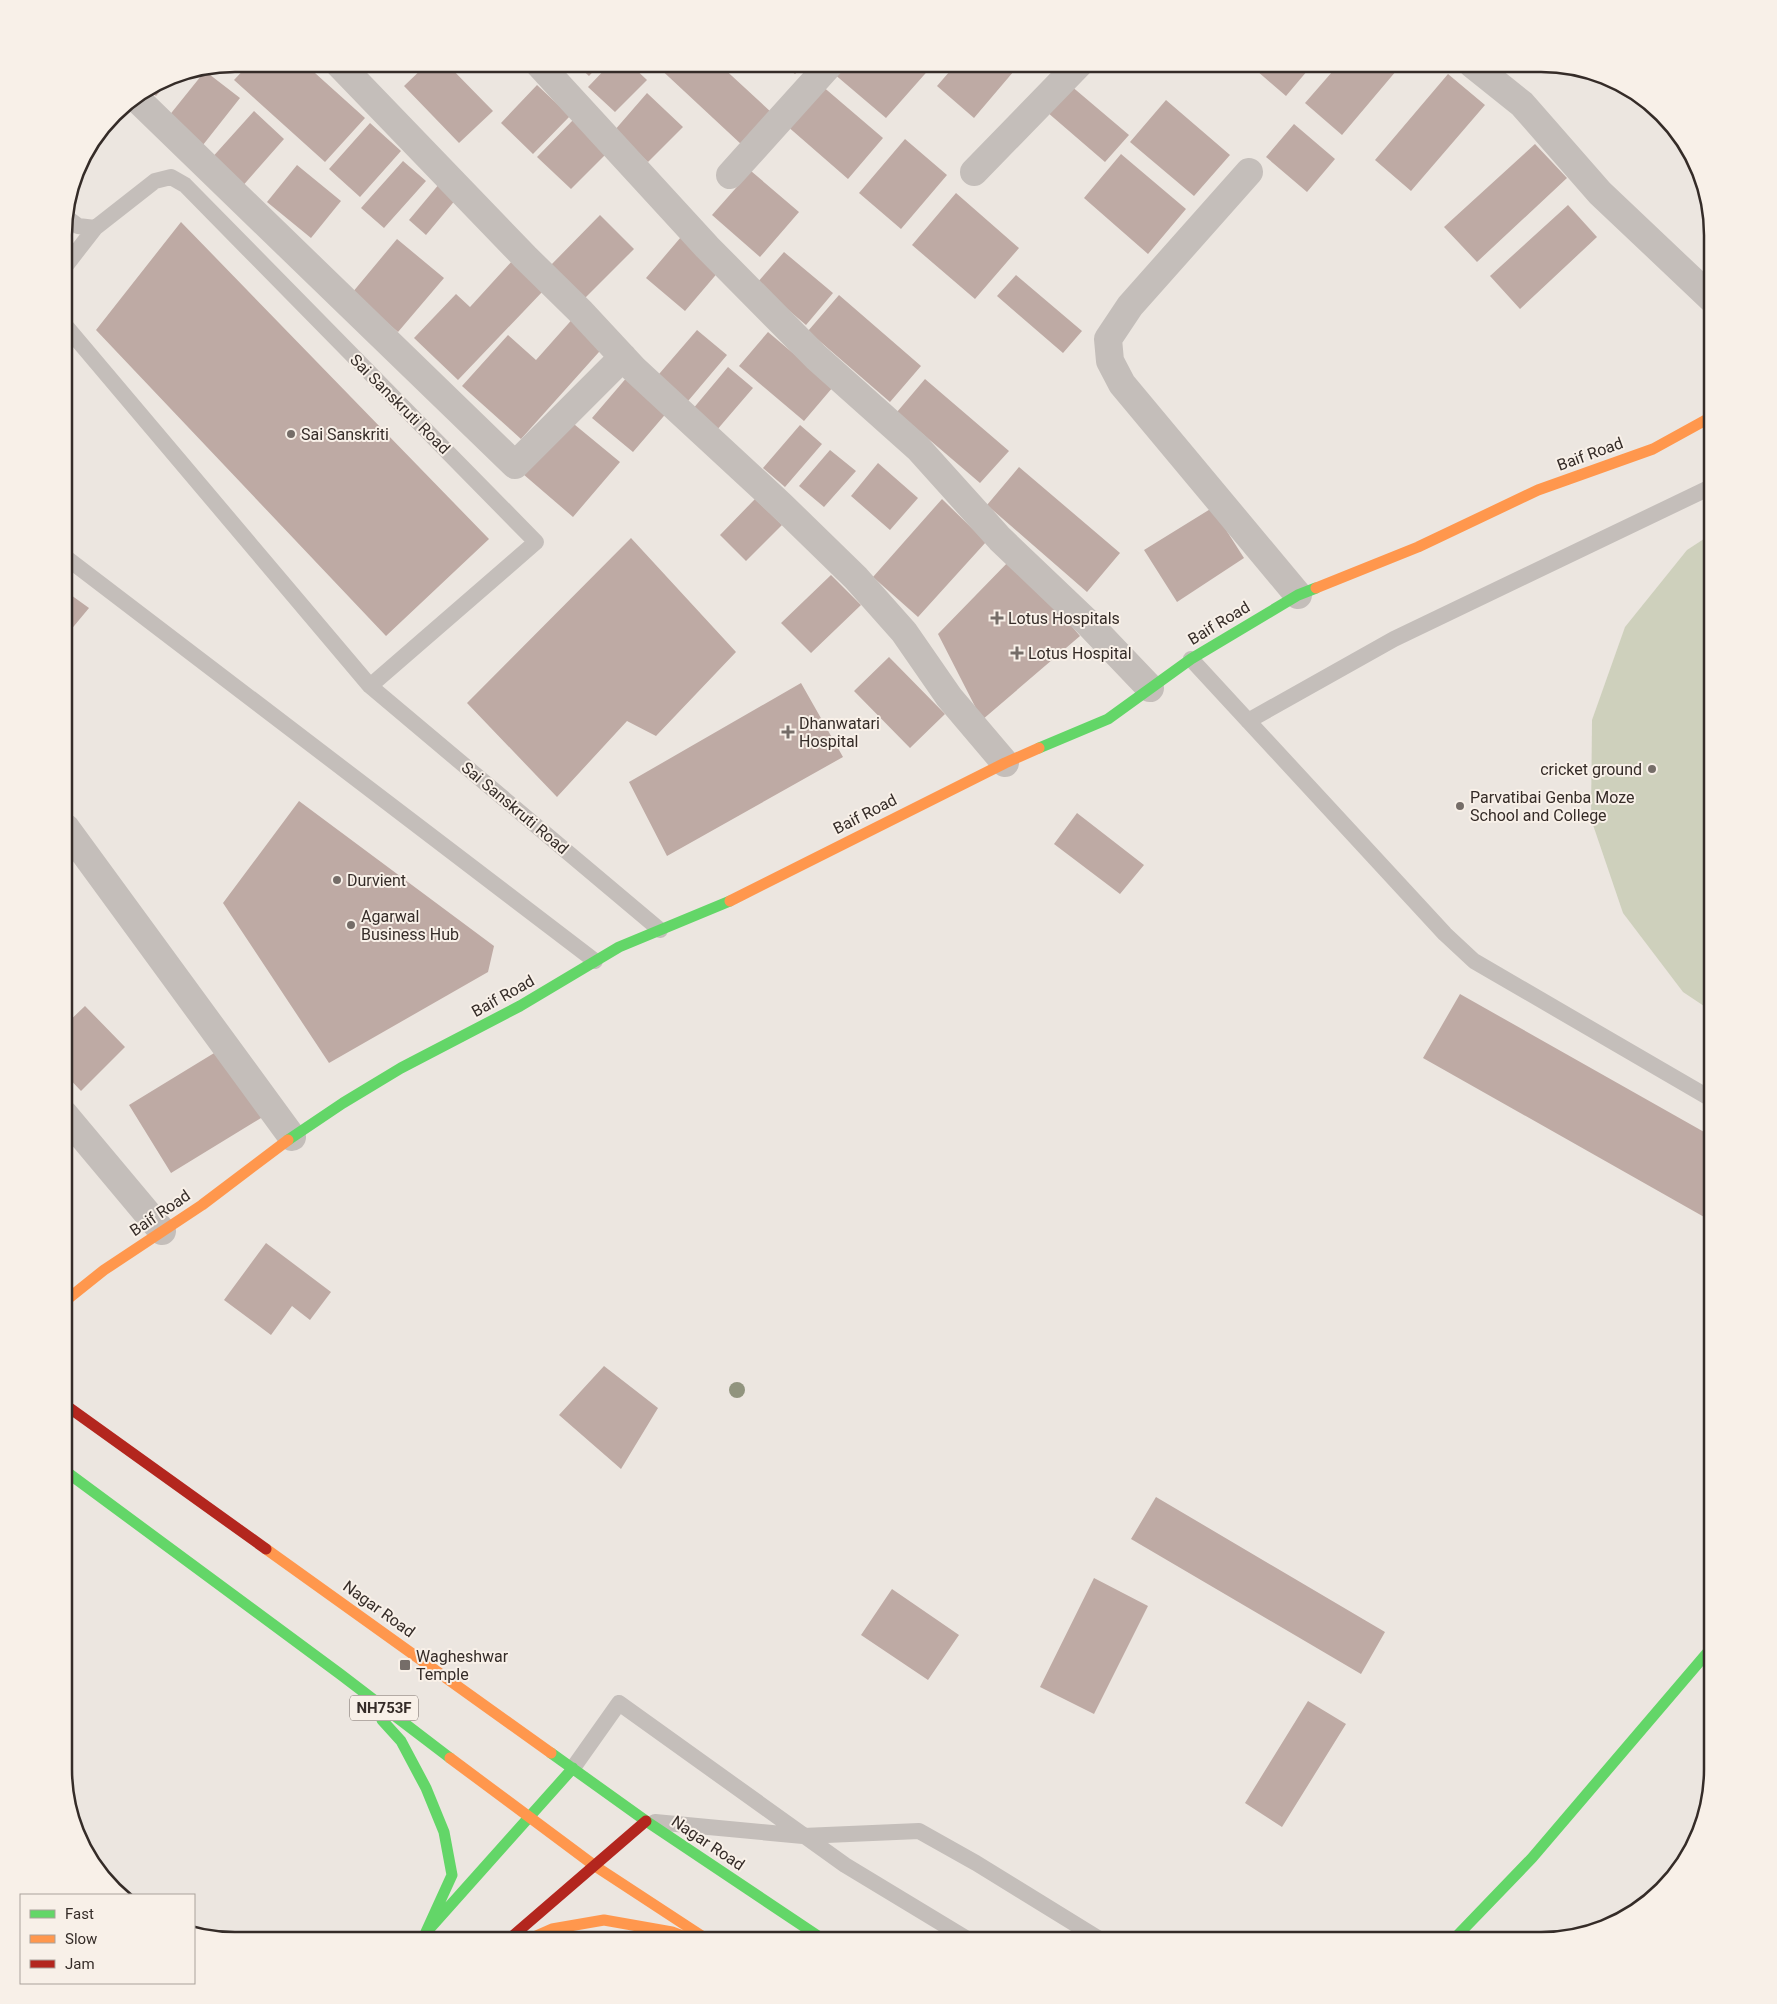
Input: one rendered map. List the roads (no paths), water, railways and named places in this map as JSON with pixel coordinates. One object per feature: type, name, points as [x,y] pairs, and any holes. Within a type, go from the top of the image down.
[{"type":"main road","name":"Baif Road","points":[[72,1295],[104,1270],[202,1205],[292,1137],[343,1103],[401,1068],[520,1006],[619,947],[740,897],[1005,763],[1108,719],[1191,659],[1298,595],[1418,547],[1538,490],[1653,449],[1704,421]]},
{"type":"main road","name":"Nagar Road","points":[[72,1410],[646,1821],[812,1932]]},
{"type":"main road","name":"NH753F","points":[[72,1476],[340,1674],[594,1866],[696,1932]]},
{"type":"main road","points":[[1461,1932],[1532,1858],[1704,1657]]},
{"type":"main road","points":[[340,1674],[402,1741],[426,1788],[444,1832],[452,1875],[426,1932]]},
{"type":"main road","points":[[426,1932],[573,1768]]},
{"type":"main road","points":[[517,1932],[646,1821]]},
{"type":"main road","points":[[545,1932],[552,1929],[604,1920],[672,1932]]},
{"type":"street","points":[[348,73],[634,369],[781,505],[856,578],[904,632],[949,697],[1005,763]]},
{"type":"street","points":[[547,73],[707,248],[816,357],[918,448],[1000,539],[1086,622],[1150,688]]},
{"type":"street","points":[[730,175],[822,73]]},
{"type":"street","points":[[974,172],[1070,73]]},
{"type":"street","points":[[1483,73],[1522,104],[1600,193],[1704,291]]},
{"type":"street","points":[[141,103],[515,465],[623,357]]},
{"type":"street","points":[[1249,172],[1130,306],[1108,339],[1110,361],[1122,384],[1298,595]]},
{"type":"street","points":[[73,837],[292,1137]]},
{"type":"street","points":[[72,1124],[162,1231]]},
{"type":"lane","name":"Sai Sanskruti Road","points":[[73,257],[96,228],[156,181],[171,177],[185,185],[536,542],[370,686]]},
{"type":"lane","points":[[73,223],[78,226],[96,228]]},
{"type":"lane","name":"Sai Sanskruti Road","points":[[73,335],[370,686],[660,930]]},
{"type":"lane","points":[[1248,721],[1394,639],[1704,490]]},
{"type":"lane","points":[[73,563],[595,961]]},
{"type":"lane","points":[[1191,659],[1445,934],[1474,961],[1704,1095]]},
{"type":"lane","points":[[573,1768],[619,1703],[845,1866],[956,1932]]},
{"type":"lane","points":[[646,1821],[804,1836],[919,1831],[976,1862],[1088,1932]]},
{"type":"place","name":"Sai Sanskriti","points":[[291,434]]},
{"type":"place","name":"Lotus Hospitals","points":[[997,618]]},
{"type":"place","name":"Lotus Hospital","points":[[1017,653]]},
{"type":"place","name":"Dhanwatari Hospital","points":[[788,732]]},
{"type":"place","name":"cricket ground","points":[[1652,769]]},
{"type":"place","name":"Parvatibai Genba Moze School and College","points":[[1460,806]]},
{"type":"place","name":"Durvient","points":[[337,880]]},
{"type":"place","name":"Agarwal Business Hub","points":[[351,925]]},
{"type":"place","name":"Wagheshwar Temple","points":[[405,1665]]}]
